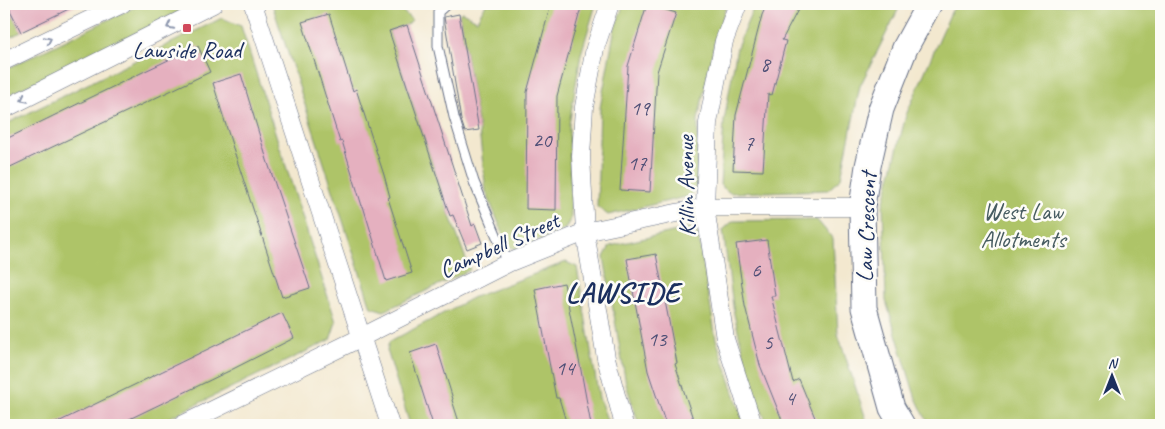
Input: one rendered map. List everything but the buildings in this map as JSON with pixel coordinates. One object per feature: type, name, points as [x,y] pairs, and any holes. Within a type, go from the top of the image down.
[{"type":"street","points":[[4,62],[122,4]]},
{"type":"street","points":[[4,109],[213,4]]},
{"type":"street","points":[[253,4],[360,338],[390,425]]},
{"type":"street","points":[[610,4],[596,48],[584,107],[581,156],[585,232],[606,358],[624,425]]},
{"type":"street","name":"Killin Avenue","points":[[738,4],[724,41],[708,123],[705,207],[725,339],[753,425]]},
{"type":"street","name":"Law Crescent","points":[[902,425],[892,408],[864,308],[862,207],[868,166],[881,109],[905,48],[929,4]]},
{"type":"street","name":"Campbell Street","points":[[182,425],[508,263],[585,232],[705,207],[862,207]]},
{"type":"lane","points":[[447,4],[438,12],[438,46],[454,117],[474,182],[508,263]]},
{"type":"green space","points":[[4,4],[7,4],[21,32],[4,40]]},
{"type":"green space","points":[[141,4],[196,4],[4,97],[4,70]]},
{"type":"green space","points":[[272,4],[403,4],[399,8],[412,20],[407,25],[389,31],[450,216],[470,270],[384,311],[371,307]]},
{"type":"green space","points":[[486,4],[596,4],[581,54],[569,125],[571,218],[565,229],[516,249],[508,246],[486,192],[479,130],[459,14],[462,12],[477,20]]},
{"type":"green space","points":[[624,4],[727,4],[715,39],[698,120],[697,187],[690,196],[608,215],[597,207],[600,108],[615,27]]},
{"type":"green space","points":[[755,4],[901,4],[860,86],[841,178],[828,190],[730,193],[720,185],[724,121],[737,47]]},
{"type":"green space","name":"West Law Allotments","points":[[957,4],[1161,4],[1161,425],[929,425],[915,396],[886,301],[883,205],[906,115],[951,12]]},
{"type":"green space","points":[[222,18],[241,26],[336,322],[330,340],[154,425],[4,425],[4,125]]},
{"type":"green space","points":[[817,220],[833,239],[838,334],[868,425],[768,425],[753,391],[734,314],[723,230],[733,221]]},
{"type":"green space","points":[[690,228],[698,234],[716,339],[745,425],[639,425],[626,384],[604,257],[610,246]]},
{"type":"green space","points":[[566,262],[577,267],[599,398],[609,425],[410,425],[387,350],[389,342],[474,297]]},
{"type":"place","name":"Lawside Road","points":[[187,28]]},
{"type":"district","name":"LAWSIDE","points":[[623,292]]}]
